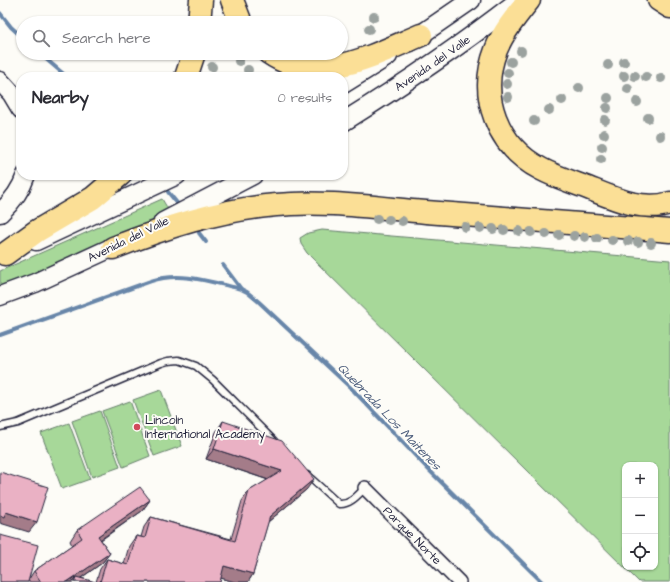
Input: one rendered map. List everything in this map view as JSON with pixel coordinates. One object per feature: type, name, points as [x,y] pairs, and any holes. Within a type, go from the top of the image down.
[{"type":"highway","points":[[200,16],[201,0]]},
{"type":"highway","points":[[232,0],[238,16]]},
{"type":"highway","points":[[529,0],[502,38],[491,66],[489,94],[495,120],[504,136],[517,152],[540,169],[616,199],[634,204],[650,206],[670,203]]},
{"type":"highway","points":[[659,0],[670,7]]},
{"type":"highway","points":[[282,60],[296,65],[312,68],[331,68],[355,62],[421,35]]},
{"type":"highway","points":[[188,72],[192,60]]},
{"type":"highway","points":[[2,255],[37,231],[93,198],[114,180]]},
{"type":"highway","points":[[113,248],[202,217],[238,210],[290,204],[352,206],[670,231]]},
{"type":"street","points":[[348,81],[421,35],[471,0]]},
{"type":"street","name":"Avenida del Valle","points":[[348,119],[428,67],[481,30],[520,0]]},
{"type":"street","points":[[0,81],[16,101]]},
{"type":"street","points":[[0,213],[15,198],[24,180]]},
{"type":"street","points":[[2,255],[66,228],[167,180]]},
{"type":"street","name":"Avenida del Valle","points":[[0,296],[35,283],[113,248],[244,180]]},
{"type":"street","name":"Parque Norte","points":[[365,488],[459,582]]},
{"type":"lane","points":[[0,427],[18,423],[161,363],[179,360],[196,366],[213,380],[279,446]]},
{"type":"lane","points":[[301,468],[339,504],[349,502],[365,488]]},
{"type":"green space","points":[[162,199],[171,214],[0,292],[0,271]]},
{"type":"green space","points":[[322,230],[670,260],[670,582],[639,582],[627,570],[658,570],[658,462],[622,462],[622,565],[307,253],[301,244],[300,238],[308,233]]},
{"type":"green space","points":[[161,390],[182,446],[154,456],[133,400]]},
{"type":"green space","points":[[130,401],[150,456],[123,467],[102,411]]},
{"type":"green space","points":[[100,411],[120,467],[92,477],[72,421]]},
{"type":"green space","points":[[69,423],[90,479],[62,489],[41,433]]},
{"type":"building","points":[[223,421],[282,441],[314,479],[270,516],[253,574],[224,566],[220,582],[100,582],[107,559],[128,565],[136,536],[145,538],[151,517],[235,541],[249,491],[282,471],[214,449]]},
{"type":"building","points":[[0,472],[48,487],[37,522],[6,512],[4,517],[0,515]]},
{"type":"building","points":[[140,487],[150,500],[98,536],[110,553],[67,582],[41,582],[34,571],[82,538],[77,530]]},
{"type":"building","points":[[0,535],[38,545],[28,582],[0,582]]},
{"type":"building","points":[[76,577],[95,582],[74,582]]},
{"type":"waterway","name":"Quebrada Los Maitenes","points":[[0,13],[16,32]]},
{"type":"waterway","name":"Quebrada Los Maitenes","points":[[47,60],[61,72]]},
{"type":"waterway","name":"Quebrada Los Maitenes","points":[[168,192],[177,203]]},
{"type":"waterway","name":"Quebrada Los Maitenes","points":[[199,233],[206,242]]},
{"type":"waterway","name":"Quebrada Los Maitenes","points":[[223,265],[241,289],[259,302],[353,390],[430,471],[542,582]]},
{"type":"waterway","points":[[0,335],[162,278],[185,277],[241,289]]},
{"type":"place","name":"Lincoln International Academy","points":[[137,427]]}]
